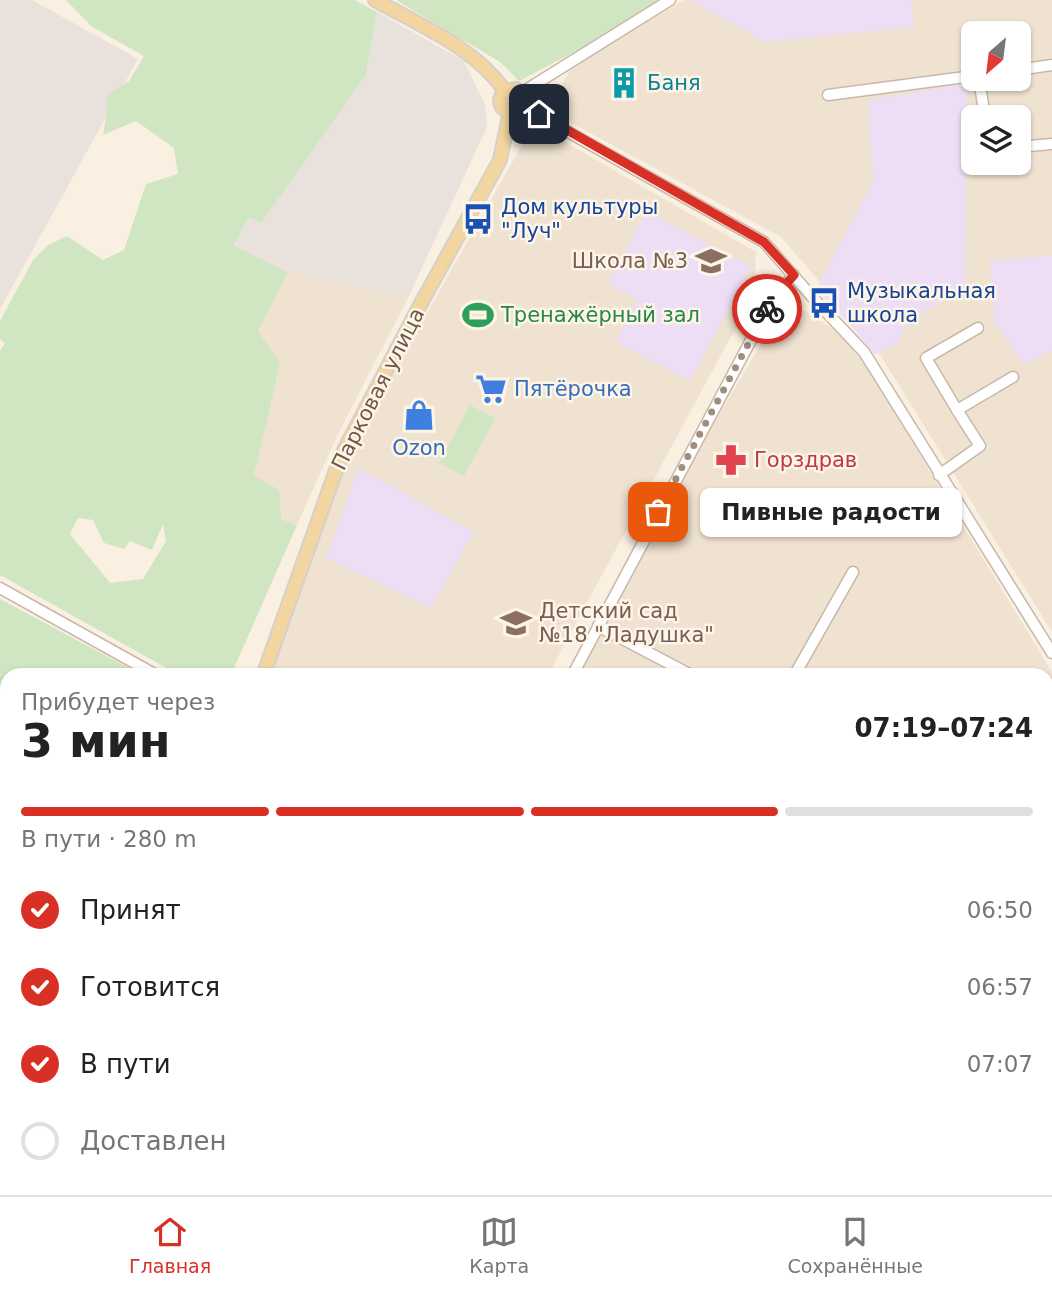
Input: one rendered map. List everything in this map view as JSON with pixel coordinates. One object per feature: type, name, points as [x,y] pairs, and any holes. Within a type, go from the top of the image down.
[{"type":"main road","points":[[375,0],[470,54],[492,72],[505,91]]},
{"type":"main road","points":[[512,89],[522,100],[518,110],[510,112],[504,110],[500,104],[500,96],[512,89]]},
{"type":"main road","name":"Парковая улица","points":[[266,668],[341,456],[500,160],[510,112]]},
{"type":"street","points":[[670,0],[522,100],[764,242],[864,352],[1052,653]]},
{"type":"street","points":[[1031,68],[1052,65]]},
{"type":"street","points":[[828,95],[961,78]]},
{"type":"street","points":[[1031,146],[1052,144]]},
{"type":"street","points":[[576,668],[761,321],[779,292],[794,275]]},
{"type":"street","points":[[939,475],[980,446],[926,358],[978,328]]},
{"type":"street","points":[[957,410],[1013,377]]},
{"type":"street","points":[[799,668],[853,572]]},
{"type":"street","points":[[0,588],[144,668]]},
{"type":"street","points":[[598,626],[678,668]]},
{"type":"shaded area","points":[[0,0],[32,0],[138,59],[0,309]]},
{"type":"shaded area","points":[[684,0],[1052,0],[1052,632],[872,342],[781,237],[548,110],[572,67]]},
{"type":"shaded area","points":[[691,0],[911,0],[914,27],[765,42]]},
{"type":"shaded area","points":[[377,12],[464,61],[485,105],[487,127],[408,298],[288,272],[234,247],[248,216],[261,222],[366,75]]},
{"type":"shaded area","points":[[961,85],[961,91],[967,91],[967,105],[961,105],[961,175],[966,175],[965,286],[906,323],[898,342],[875,355],[849,323],[816,290],[873,182],[868,100]]},
{"type":"shaded area","points":[[534,124],[756,252],[754,294],[552,668],[274,668],[347,454]]},
{"type":"shaded area","points":[[646,211],[751,267],[690,381],[616,342],[638,300],[608,284]]},
{"type":"shaded area","points":[[1052,255],[1052,350],[1024,364],[994,322],[990,261]]},
{"type":"shaded area","points":[[288,272],[408,298],[337,436],[297,525],[281,519],[254,476],[258,331]]},
{"type":"shaded area","points":[[781,310],[806,311],[836,331],[860,356],[1050,668],[576,668],[630,566]]},
{"type":"shaded area","points":[[359,468],[474,532],[431,608],[326,558]]},
{"type":"green space","points":[[66,0],[355,0],[377,12],[366,75],[261,223],[248,217],[234,246],[288,272],[258,331],[280,363],[254,476],[279,490],[281,519],[297,525],[234,668],[166,668],[0,575],[0,351],[5,343],[0,339],[0,321],[33,260],[48,245],[67,236],[103,260],[124,250],[146,184],[178,174],[174,148],[136,121],[103,135],[106,96],[129,81],[144,56],[91,26]],"holes":[[[78,518],[93,520],[104,543],[124,549],[130,541],[152,550],[163,524],[166,541],[143,579],[110,583],[70,534]]]},
{"type":"green space","points":[[396,0],[658,0],[576,51],[519,81],[500,62]]},
{"type":"green space","points":[[470,405],[495,418],[464,476],[439,463]]},
{"type":"green space","points":[[751,503],[774,515],[766,530],[743,518]]},
{"type":"green space","points":[[0,599],[129,668],[0,668]]},
{"type":"way so far","points":[[658,512],[767,309]]},
{"type":"place","name":"Баня","points":[[624,83]]},
{"type":"place","name":"Дом культуры \"Луч\"","points":[[478,219]]},
{"type":"place","name":"Школа №3","points":[[711,261]]},
{"type":"place","name":"Музыкальная школа","points":[[824,303]]},
{"type":"place","name":"Тренажёрный зал","points":[[478,315]]},
{"type":"place","name":"Пятёрочка","points":[[491,389]]},
{"type":"place","name":"Ozon","points":[[419,415]]},
{"type":"place","name":"Горздрав","points":[[731,460]]},
{"type":"place","name":"Пивные радости","points":[[658,512]]},
{"type":"place","name":"Детский сад №18 \"Ладушка\"","points":[[516,623]]},
{"type":"route","points":[[539,114],[764,242],[794,275],[767,309]]}]
